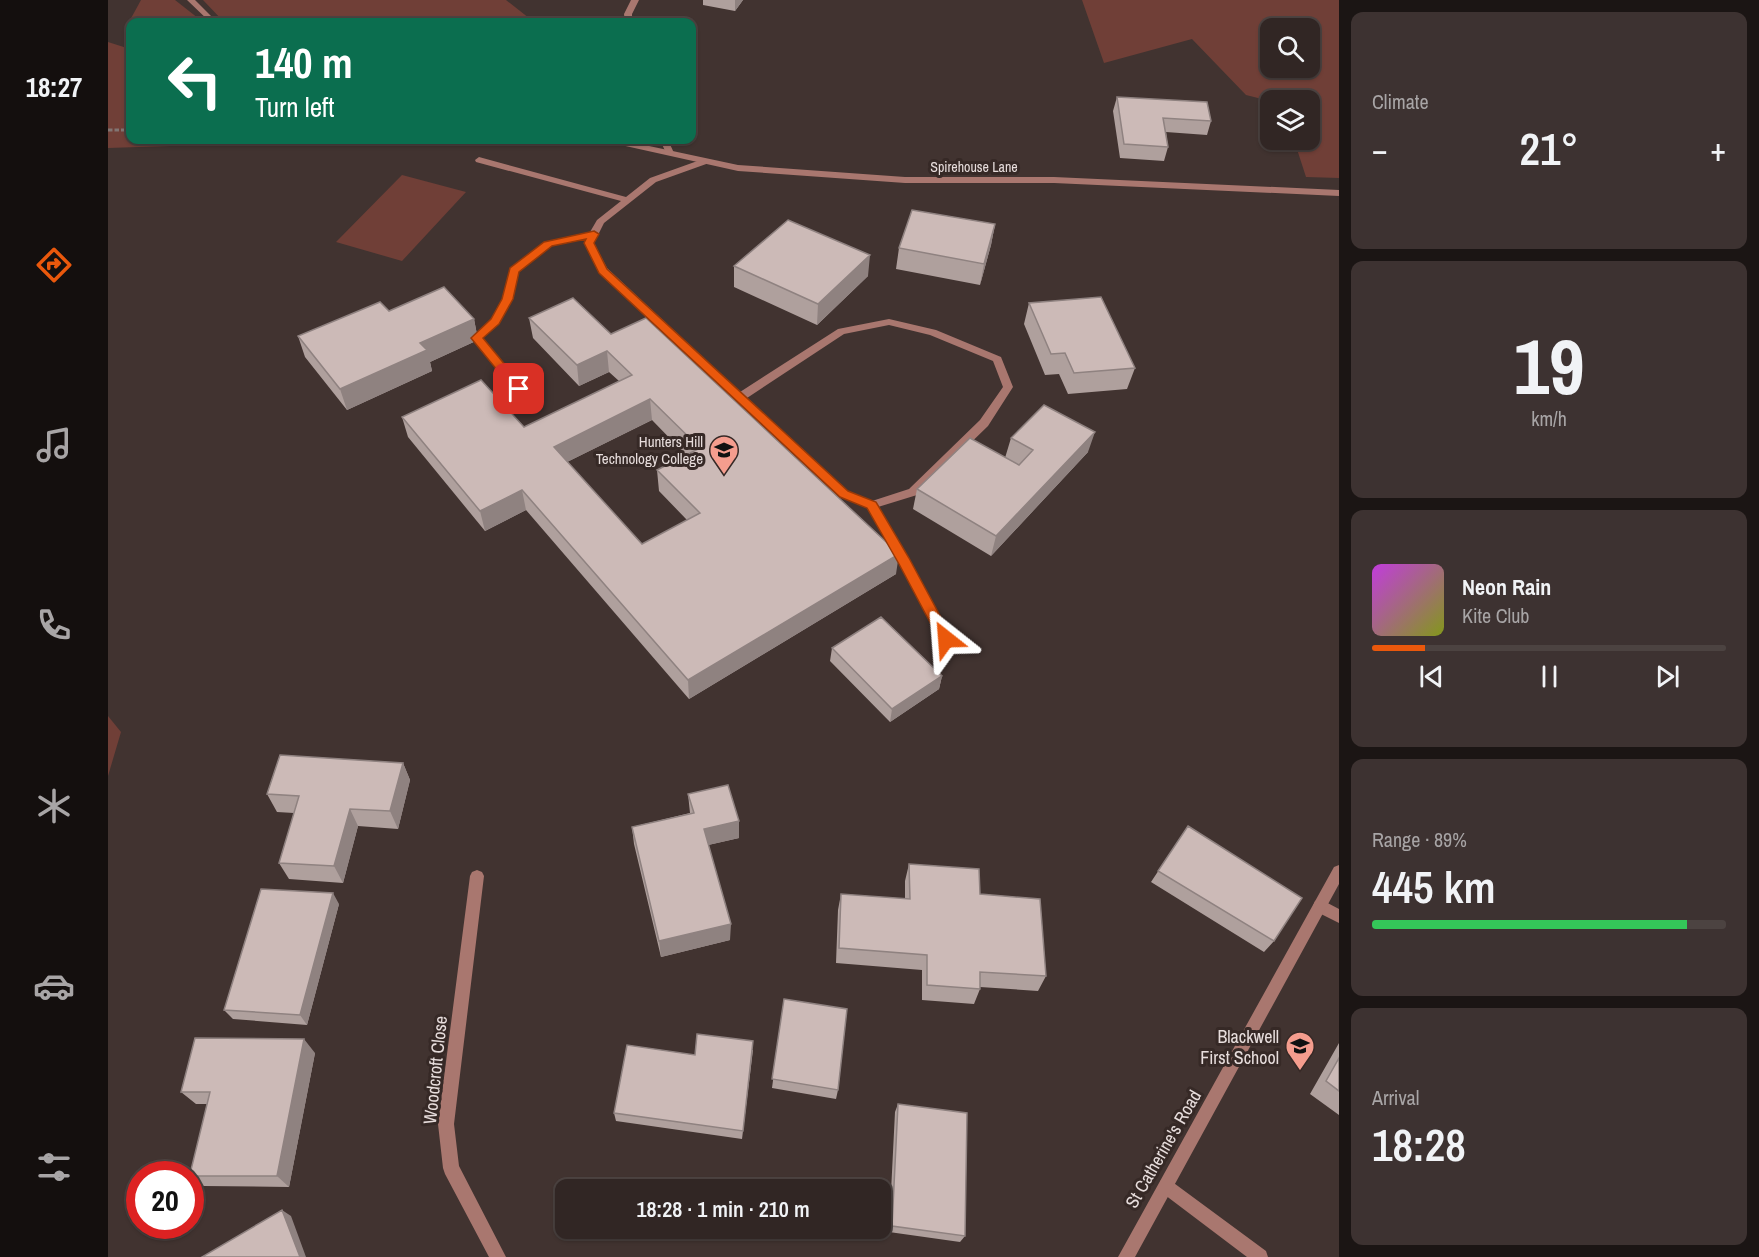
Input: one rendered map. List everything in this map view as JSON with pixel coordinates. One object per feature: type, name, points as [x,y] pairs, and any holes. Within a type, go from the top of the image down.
[{"type":"street","points":[[191,0],[210,18]]},
{"type":"street","points":[[628,18],[635,0]]},
{"type":"street","name":"Spirehouse Lane","points":[[630,144],[738,168],[905,180],[1054,180],[1339,193]]},
{"type":"street","points":[[666,144],[670,153]]},
{"type":"street","points":[[479,160],[627,200]]},
{"type":"street","points":[[706,161],[653,180],[600,222],[589,243],[603,270],[844,494],[871,505],[905,561],[946,639]]},
{"type":"street","points":[[533,406],[477,338],[495,321],[503,307],[514,270],[548,244],[594,234]]},
{"type":"street","points":[[740,397],[841,331],[889,322],[933,332],[997,358],[1008,387],[984,423],[913,492],[871,505]]},
{"type":"street","name":"St Catherine's Road","points":[[1126,1257],[1339,871]]},
{"type":"street","name":"Woodcroft Close","points":[[477,876],[446,1124],[450,1168],[498,1257]]},
{"type":"street","points":[[1320,906],[1339,916]]},
{"type":"street","points":[[1167,1186],[1260,1257]]},
{"type":"path","points":[[108,130],[126,130]]},
{"type":"shaded area","points":[[141,0],[175,0],[198,18],[131,18]]},
{"type":"shaded area","points":[[203,0],[506,0],[529,18],[220,18]]},
{"type":"shaded area","points":[[1082,0],[1339,0],[1339,178],[1306,177],[1297,150],[1320,150],[1320,90],[1260,90],[1260,98],[1246,95],[1192,39],[1104,63]]},
{"type":"shaded area","points":[[108,42],[126,48],[126,144],[230,144],[108,148]]},
{"type":"shaded area","points":[[402,175],[466,192],[402,261],[336,242]]},
{"type":"shaded area","points":[[108,716],[121,732],[108,776]]},
{"type":"building","points":[[1117,97],[1207,102],[1211,121],[1163,118],[1168,147],[1124,144]]},
{"type":"building","points":[[912,210],[995,224],[984,264],[899,248]]},
{"type":"building","points":[[788,220],[870,255],[818,304],[734,266]]},
{"type":"building","points":[[444,287],[474,319],[420,343],[427,350],[340,389],[298,336],[380,302],[389,311]]},
{"type":"building","points":[[1101,297],[1135,368],[1074,373],[1065,353],[1051,354],[1029,303]]},
{"type":"building","points":[[573,298],[611,334],[646,318],[899,554],[688,680],[522,490],[480,511],[402,417],[481,380],[524,427],[632,375],[607,351],[577,365],[529,318]],"holes":[[[650,399],[700,448],[657,470],[700,513],[642,544],[554,447]]]},
{"type":"building","points":[[1044,405],[1095,432],[996,536],[917,489],[970,438],[1019,465],[1033,450],[1011,438]]},
{"type":"building","points":[[881,617],[942,676],[892,709],[832,648]]},
{"type":"building","points":[[280,755],[403,763],[390,811],[350,809],[334,866],[279,863],[299,796],[267,794]]},
{"type":"building","points":[[728,785],[739,821],[704,829],[731,924],[659,941],[632,827],[694,813],[688,794]]},
{"type":"building","points":[[1188,826],[1302,898],[1274,941],[1158,871]]},
{"type":"building","points":[[909,864],[979,869],[980,894],[1040,899],[1046,976],[980,972],[980,989],[927,985],[927,955],[839,948],[841,894],[910,899]]},
{"type":"building","points":[[261,889],[333,893],[300,1015],[224,1010]]},
{"type":"building","points":[[784,999],[847,1009],[838,1090],[772,1079]]},
{"type":"building","points":[[697,1034],[753,1041],[743,1131],[614,1113],[627,1045],[695,1055]]},
{"type":"building","points":[[195,1038],[304,1039],[277,1176],[204,1176],[204,1161],[193,1161],[210,1092],[181,1092]]},
{"type":"building","points":[[1339,1058],[1339,1091],[1326,1081]]},
{"type":"building","points":[[898,1104],[967,1113],[965,1236],[892,1226]]},
{"type":"building","points":[[282,1210],[300,1257],[202,1257]]},
{"type":"place","name":"Hunters Hill Technology College","points":[[724,476]]},
{"type":"place","name":"Blackwell First School","points":[[1300,1072]]},
{"type":"route","points":[[519,389],[477,338],[495,321],[507,299],[514,270],[548,244],[594,234],[589,243],[603,270],[844,494],[871,505],[905,561],[946,639]]}]
